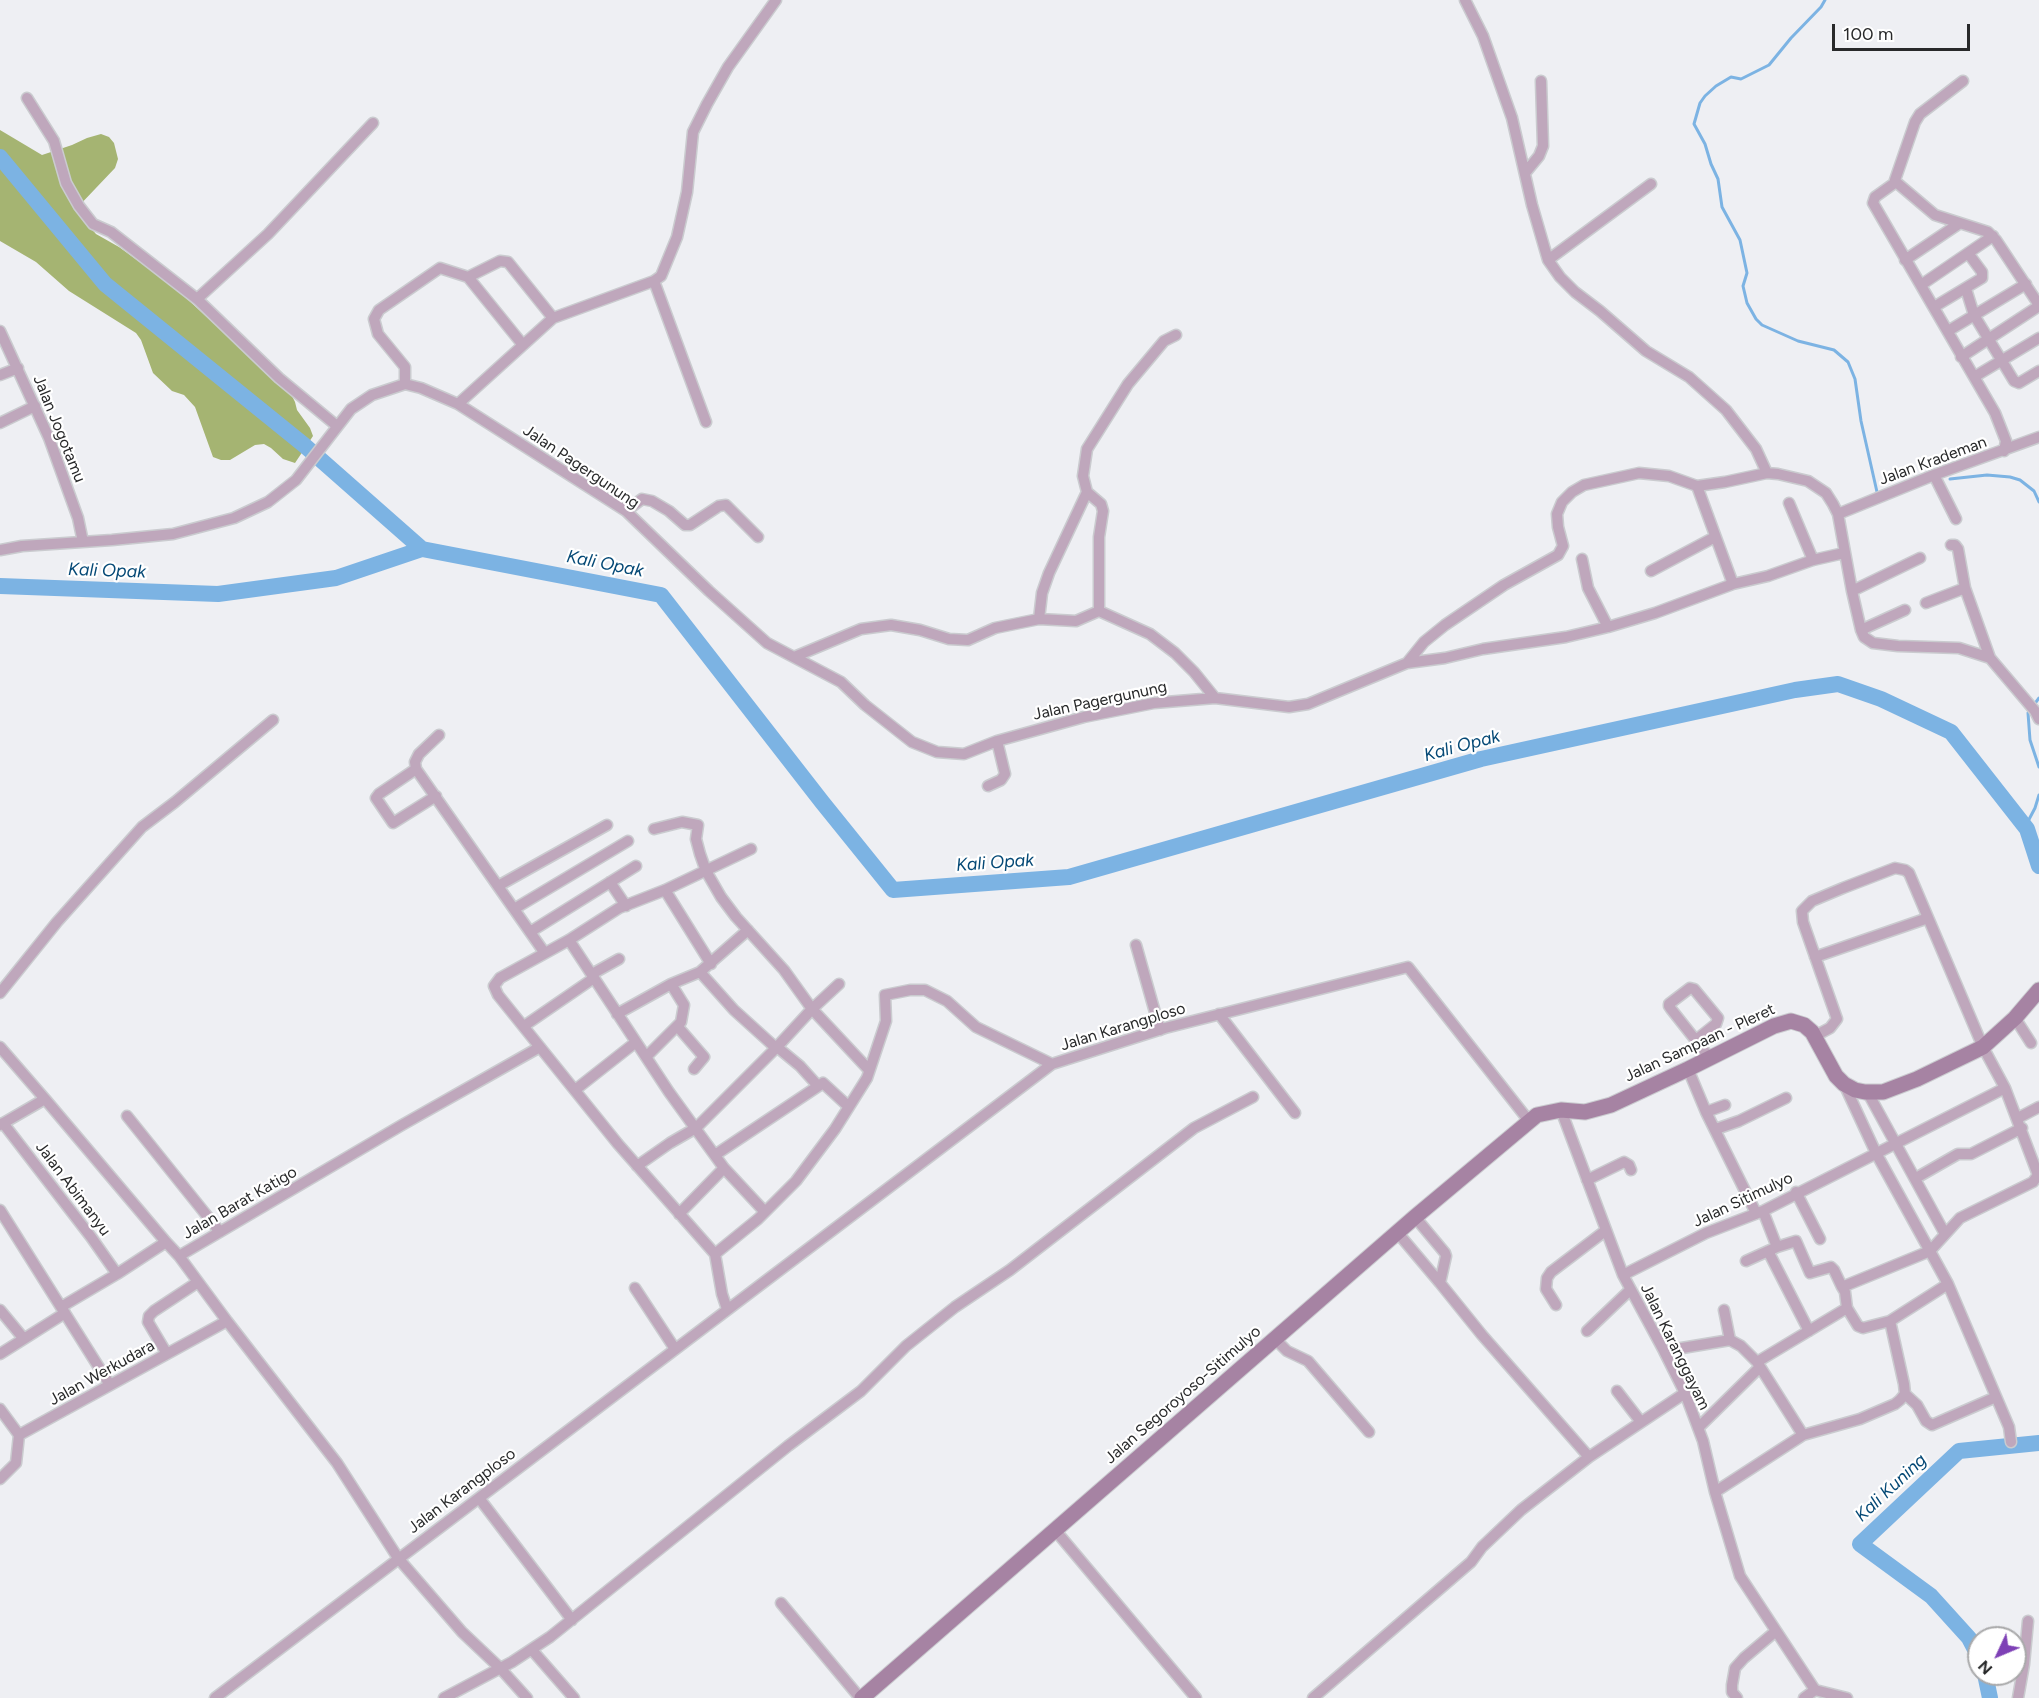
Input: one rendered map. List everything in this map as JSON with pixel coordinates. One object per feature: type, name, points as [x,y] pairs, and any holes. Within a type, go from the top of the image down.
[{"type":"main road","points":[[1815,1036],[1836,1076],[1844,1084],[1868,1093],[1882,1092],[1957,1061],[1983,1047],[2020,1013],[2039,990]]},
{"type":"main road","name":"Jalan Sampaan - Pleret","points":[[1529,1121],[1546,1113],[1561,1110],[1576,1112],[1611,1105],[1688,1070],[1783,1022],[1803,1025],[1815,1036]]},
{"type":"main road","name":"Jalan Segoroyoso-Sitimulyo","points":[[861,1698],[1397,1232],[1529,1121]]},
{"type":"street","points":[[458,404],[553,318],[654,281],[661,276],[677,237],[687,192],[693,132],[728,67],[776,0]]},
{"type":"street","points":[[1465,0],[1483,36],[1512,118],[1532,205],[1548,260],[1575,292],[1646,351],[1689,377],[1726,410],[1756,449],[1767,473]]},
{"type":"street","points":[[1525,173],[1539,156],[1543,146],[1541,81]]},
{"type":"street","points":[[1896,182],[1917,118],[1963,81]]},
{"type":"street","points":[[27,98],[54,141],[66,183],[93,224],[111,232],[197,299],[279,378],[337,426]]},
{"type":"street","points":[[197,299],[268,234],[373,123]]},
{"type":"street","points":[[1896,182],[1941,218],[1984,229],[1993,236],[2039,305],[1961,357]]},
{"type":"street","points":[[1896,182],[1875,197],[1873,203],[1995,413],[2006,441],[2004,451]]},
{"type":"street","points":[[1548,260],[1651,184]]},
{"type":"street","points":[[1905,260],[1960,223]]},
{"type":"street","points":[[1921,285],[1993,236]]},
{"type":"street","points":[[1934,307],[1980,280],[1983,275],[1968,253]]},
{"type":"street","points":[[468,276],[500,261],[508,262],[553,318]]},
{"type":"street","points":[[1,547],[173,534],[234,518],[268,502],[296,480],[351,409],[372,395],[405,384],[405,367],[378,334],[374,319],[379,310],[440,268],[468,276],[523,345]]},
{"type":"street","points":[[654,281],[706,422]]},
{"type":"street","points":[[1948,331],[2026,284]]},
{"type":"street","points":[[1966,289],[1974,315],[2014,381],[2017,383],[2039,371]]},
{"type":"street","name":"Jalan Jogotamu","points":[[0,332],[35,406],[68,488],[83,542]]},
{"type":"street","points":[[1099,611],[1099,537],[1103,511],[1101,504],[1087,492],[1083,476],[1087,449],[1128,384],[1164,341],[1176,335]]},
{"type":"street","points":[[1974,377],[2039,338]]},
{"type":"street","points":[[0,375],[18,368]]},
{"type":"street","name":"Jalan Pagergunung","points":[[405,384],[421,388],[458,404],[626,511],[708,591],[767,643],[841,682],[865,705],[912,742],[937,752],[964,754],[997,741],[1084,717],[1154,703],[1215,698],[1289,707],[1299,706],[1347,688],[1407,663],[1424,642],[1445,625],[1504,585],[1558,555],[1563,546],[1557,514],[1562,502],[1572,492],[1584,485],[1639,473],[1668,476],[1697,486],[1718,484],[1767,473],[1808,481],[1826,493],[1838,514],[1861,630]]},
{"type":"street","points":[[0,423],[35,406]]},
{"type":"street","name":"Jalan Krademan","points":[[1838,514],[1934,475],[2039,437]]},
{"type":"street","points":[[1934,475],[1956,519]]},
{"type":"street","points":[[1697,486],[1733,584]]},
{"type":"street","points":[[1039,619],[1042,593],[1049,573],[1087,492]]},
{"type":"street","points":[[626,511],[642,499],[652,501],[669,511],[685,525],[690,525],[720,506],[726,505],[758,537]]},
{"type":"street","points":[[1789,503],[1814,560]]},
{"type":"street","points":[[1651,571],[1715,537]]},
{"type":"street","points":[[1951,545],[1955,545],[1958,549],[1965,588],[1990,658],[2034,711]]},
{"type":"street","points":[[1407,663],[1566,637],[1608,627],[1655,613],[1733,584],[1844,553]]},
{"type":"street","points":[[1852,591],[1920,558]]},
{"type":"street","points":[[1582,559],[1588,588],[1608,627]]},
{"type":"street","points":[[1926,603],[1965,588]]},
{"type":"street","points":[[1905,610],[1861,630],[1864,637],[1873,643],[1959,648],[1990,658]]},
{"type":"street","points":[[794,657],[861,629],[891,625],[907,627],[949,639],[968,640],[995,628],[1039,619],[1076,621],[1099,611],[1150,634],[1175,653],[1215,698]]},
{"type":"street","points":[[0,993],[57,922],[142,827],[273,720]]},
{"type":"street","points":[[439,735],[418,754],[415,762],[416,769],[544,952]]},
{"type":"street","points":[[988,786],[1001,780],[1005,774],[997,741]]},
{"type":"street","points":[[416,769],[377,795],[376,800],[390,820],[393,823],[401,819],[435,796]]},
{"type":"street","points":[[654,829],[682,822],[698,825],[696,839],[706,871],[721,897],[784,970],[812,1009],[869,1070]]},
{"type":"street","points":[[498,886],[607,825]]},
{"type":"street","points":[[514,909],[628,841]]},
{"type":"street","points":[[727,1309],[715,1254],[574,1090],[498,995],[494,986],[500,978],[626,906],[752,849]]},
{"type":"street","points":[[530,932],[636,866]]},
{"type":"street","points":[[1815,1036],[1830,1028],[1837,1019],[1815,957],[1802,910],[1808,903],[1895,868],[1905,870],[1909,873],[1983,1047],[2005,1088],[2038,1171],[2036,1179],[1964,1215],[1937,1243],[1842,1287]]},
{"type":"street","points":[[610,882],[626,906]]},
{"type":"street","points":[[665,890],[711,964]]},
{"type":"street","points":[[1815,957],[1928,918]]},
{"type":"street","points":[[618,1014],[670,984],[700,972],[748,930]]},
{"type":"street","points":[[569,940],[669,1092],[724,1168],[765,1212]]},
{"type":"street","points":[[1136,945],[1160,1030]]},
{"type":"street","points":[[524,1026],[619,958]]},
{"type":"street","name":"Jalan Karangploso","points":[[215,1698],[1052,1064],[1219,1014],[1408,968],[1529,1121]]},
{"type":"street","points":[[700,972],[734,1010],[776,1048],[800,1066],[818,1086]]},
{"type":"street","points":[[647,1056],[681,1022],[684,1005],[670,984]]},
{"type":"street","points":[[637,1166],[696,1128],[839,984]]},
{"type":"street","points":[[2031,1043],[2020,1013],[2039,984]]},
{"type":"street","points":[[1696,1040],[1716,1024],[1718,1018],[1694,989],[1690,988],[1669,1006],[1710,1058]]},
{"type":"street","points":[[715,1254],[765,1212],[796,1181],[849,1107],[867,1078],[886,1021],[885,995],[910,990],[925,990],[947,1001],[976,1027],[1052,1064]]},
{"type":"street","points":[[1219,1014],[1295,1113]]},
{"type":"street","points":[[678,1027],[704,1057],[704,1060],[694,1069]]},
{"type":"street","points":[[574,1090],[636,1042]]},
{"type":"street","name":"Jalan Barat Katigo","points":[[0,1047],[179,1256],[540,1047]]},
{"type":"street","points":[[1688,1070],[1706,1112],[1759,1212],[1772,1249],[1809,1331]]},
{"type":"street","points":[[715,1155],[823,1083],[849,1107]]},
{"type":"street","points":[[1844,1084],[1876,1154],[1937,1243]]},
{"type":"street","name":"Jalan Sitimulyo","points":[[1623,1275],[1706,1233],[1759,1212],[2005,1088]]},
{"type":"street","points":[[1868,1093],[1916,1178],[1948,1284],[2009,1427],[2011,1442]]},
{"type":"street","points":[[444,1698],[532,1650],[861,1390],[906,1346],[955,1307],[1010,1270],[1194,1128],[1253,1097]]},
{"type":"street","points":[[1716,1129],[1786,1098]]},
{"type":"street","points":[[1,1124],[45,1099]]},
{"type":"street","points":[[1706,1112],[1725,1104]]},
{"type":"street","points":[[1916,1178],[1958,1154],[1971,1154],[2020,1123],[2039,1107]]},
{"type":"street","name":"Jalan Karanggayam","points":[[1561,1110],[1623,1275],[1664,1351],[1703,1441],[1715,1492],[1740,1576],[1815,1690]]},
{"type":"street","points":[[126,1116],[220,1232]]},
{"type":"street","name":"Jalan Abimanyu","points":[[1,1124],[78,1219],[117,1274]]},
{"type":"street","points":[[1587,1180],[1624,1162],[1631,1170]]},
{"type":"street","points":[[679,1214],[724,1168]]},
{"type":"street","points":[[1796,1192],[1820,1239]]},
{"type":"street","points":[[0,1210],[110,1385]]},
{"type":"street","points":[[1415,1217],[1445,1253],[1440,1283]]},
{"type":"street","points":[[1556,1305],[1546,1289],[1547,1278],[1551,1272],[1605,1231]]},
{"type":"street","points":[[1397,1232],[1482,1335],[1589,1457]]},
{"type":"street","points":[[1746,1261],[1796,1241],[1810,1273],[1831,1267],[1834,1270],[1842,1287],[1847,1308],[1854,1321],[1863,1328],[1890,1321],[1948,1284]]},
{"type":"street","points":[[0,1354],[165,1242]]},
{"type":"street","points":[[179,1256],[227,1322],[337,1463],[398,1558],[462,1632],[500,1668],[526,1698]]},
{"type":"street","points":[[167,1354],[148,1322],[149,1316],[198,1282]]},
{"type":"street","points":[[635,1288],[675,1349]]},
{"type":"street","points":[[1587,1331],[1630,1290]]},
{"type":"street","points":[[1698,1428],[1758,1364],[1847,1308]]},
{"type":"street","points":[[0,1310],[24,1339]]},
{"type":"street","points":[[1724,1310],[1730,1340]]},
{"type":"street","points":[[1890,1321],[1905,1394],[1917,1405],[1926,1421],[1932,1425],[1996,1397]]},
{"type":"street","name":"Jalan Werkudara","points":[[19,1435],[227,1322]]},
{"type":"street","points":[[1275,1338],[1287,1351],[1308,1361],[1369,1432]]},
{"type":"street","points":[[1664,1351],[1730,1340],[1741,1346],[1758,1364],[1803,1435]]},
{"type":"street","points":[[1617,1391],[1641,1422]]},
{"type":"street","points":[[1313,1698],[1471,1562],[1482,1547],[1521,1510],[1589,1457],[1684,1393]]},
{"type":"street","points":[[1715,1492],[1803,1435],[1860,1419],[1895,1404],[1905,1394]]},
{"type":"street","points":[[0,1410],[19,1435],[16,1462],[0,1479]]},
{"type":"street","points":[[479,1498],[572,1620]]},
{"type":"street","points":[[1055,1530],[1196,1698]]},
{"type":"street","points":[[781,1602],[861,1698]]},
{"type":"street","points":[[2018,1698],[2028,1621]]},
{"type":"street","points":[[1737,1698],[1732,1692],[1735,1668],[1776,1631]]},
{"type":"street","points":[[532,1650],[574,1698]]},
{"type":"street","points":[[1804,1698],[1815,1690],[1847,1698]]},
{"type":"green space","points":[[0,130],[42,155],[101,134],[109,137],[114,143],[118,159],[115,168],[76,209],[96,234],[119,247],[173,286],[291,394],[297,410],[313,436],[295,463],[283,459],[264,444],[255,445],[230,460],[213,457],[195,407],[184,395],[172,391],[153,373],[141,340],[136,333],[69,291],[36,262],[0,241]]},
{"type":"waterway","points":[[1825,0],[1769,65],[1741,79],[1731,77],[1705,96],[1700,103],[1694,124],[1705,144],[1718,179],[1722,207],[1740,240],[1747,273],[1743,286],[1747,303],[1762,325],[1798,341],[1834,350],[1848,362],[1855,379],[1861,421],[1877,492]]},
{"type":"waterway","points":[[0,157],[105,284],[304,445],[422,549]]},
{"type":"waterway","points":[[1950,479],[1987,475],[2010,477],[2020,480],[2034,491],[2039,502]]},
{"type":"waterway","name":"Kali Opak","points":[[0,586],[218,594],[336,578],[422,549],[661,595],[893,890],[1069,877],[1481,759],[1795,690],[1838,684],[1881,699],[1951,732],[2027,829],[2039,866]]},
{"type":"waterway","points":[[2039,698],[2028,713],[2030,740],[2039,767]]},
{"type":"waterway","points":[[2025,827],[2039,795]]},
{"type":"waterway","name":"Kali Kuning","points":[[1967,1636],[1931,1596],[1860,1544],[1959,1451],[2039,1443]]},
{"type":"waterway","name":"Kali Kuning","points":[[1988,1686],[1990,1698]]}]
